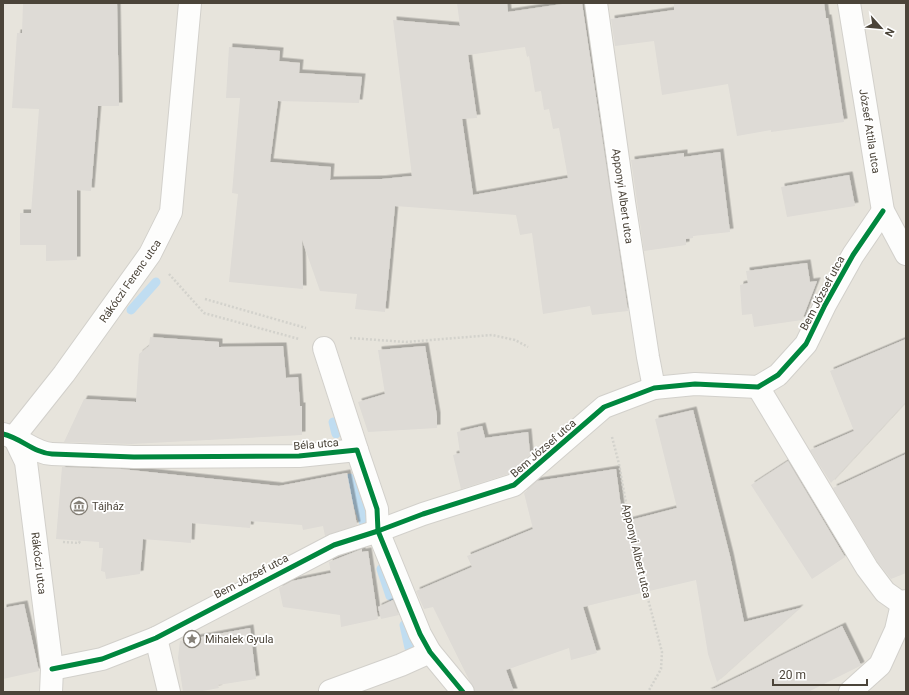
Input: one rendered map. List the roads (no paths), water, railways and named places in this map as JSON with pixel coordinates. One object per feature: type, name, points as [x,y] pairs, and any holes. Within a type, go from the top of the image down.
[{"type":"street","name":"Rákóczi Ferenc utca","points":[[8,435],[64,374],[150,254],[171,212],[190,3]]},
{"type":"street","name":"Apponyi Albert utca","points":[[596,3],[624,202],[649,365],[654,388]]},
{"type":"street","name":"József Attila utca","points":[[849,3],[883,211],[906,254]]},
{"type":"street","name":"Bem József utca","points":[[52,669],[102,659],[156,638],[334,545],[378,531],[423,514],[514,486],[604,407],[654,388],[695,384],[758,387],[778,375],[806,344],[850,262],[883,211]]},
{"type":"street","name":"Béla utca","points":[[324,348],[377,509],[378,531],[420,634],[430,652],[462,692]]},
{"type":"street","points":[[758,387],[867,568],[885,592],[904,603],[896,630],[880,665],[850,692]]},
{"type":"street","name":"Béla utca","points":[[8,435],[42,454],[134,457],[299,456],[357,450]]},
{"type":"street","name":"Rákóczi utca","points":[[8,435],[26,462],[52,669],[51,692]]},
{"type":"street","points":[[156,638],[168,692]]},
{"type":"street","points":[[330,691],[401,665],[430,652]]},
{"type":"waterway","points":[[131,310],[156,282]]},
{"type":"waterway","points":[[333,422],[336,434]]},
{"type":"waterway","points":[[350,478],[359,508],[367,506]]},
{"type":"waterway","points":[[359,508],[364,524]]},
{"type":"waterway","points":[[381,569],[390,596]]},
{"type":"waterway","points":[[404,625],[409,648]]},
{"type":"place","name":"Tájház","points":[[79,506]]},
{"type":"place","name":"Mihalek Gyula","points":[[192,639]]}]
